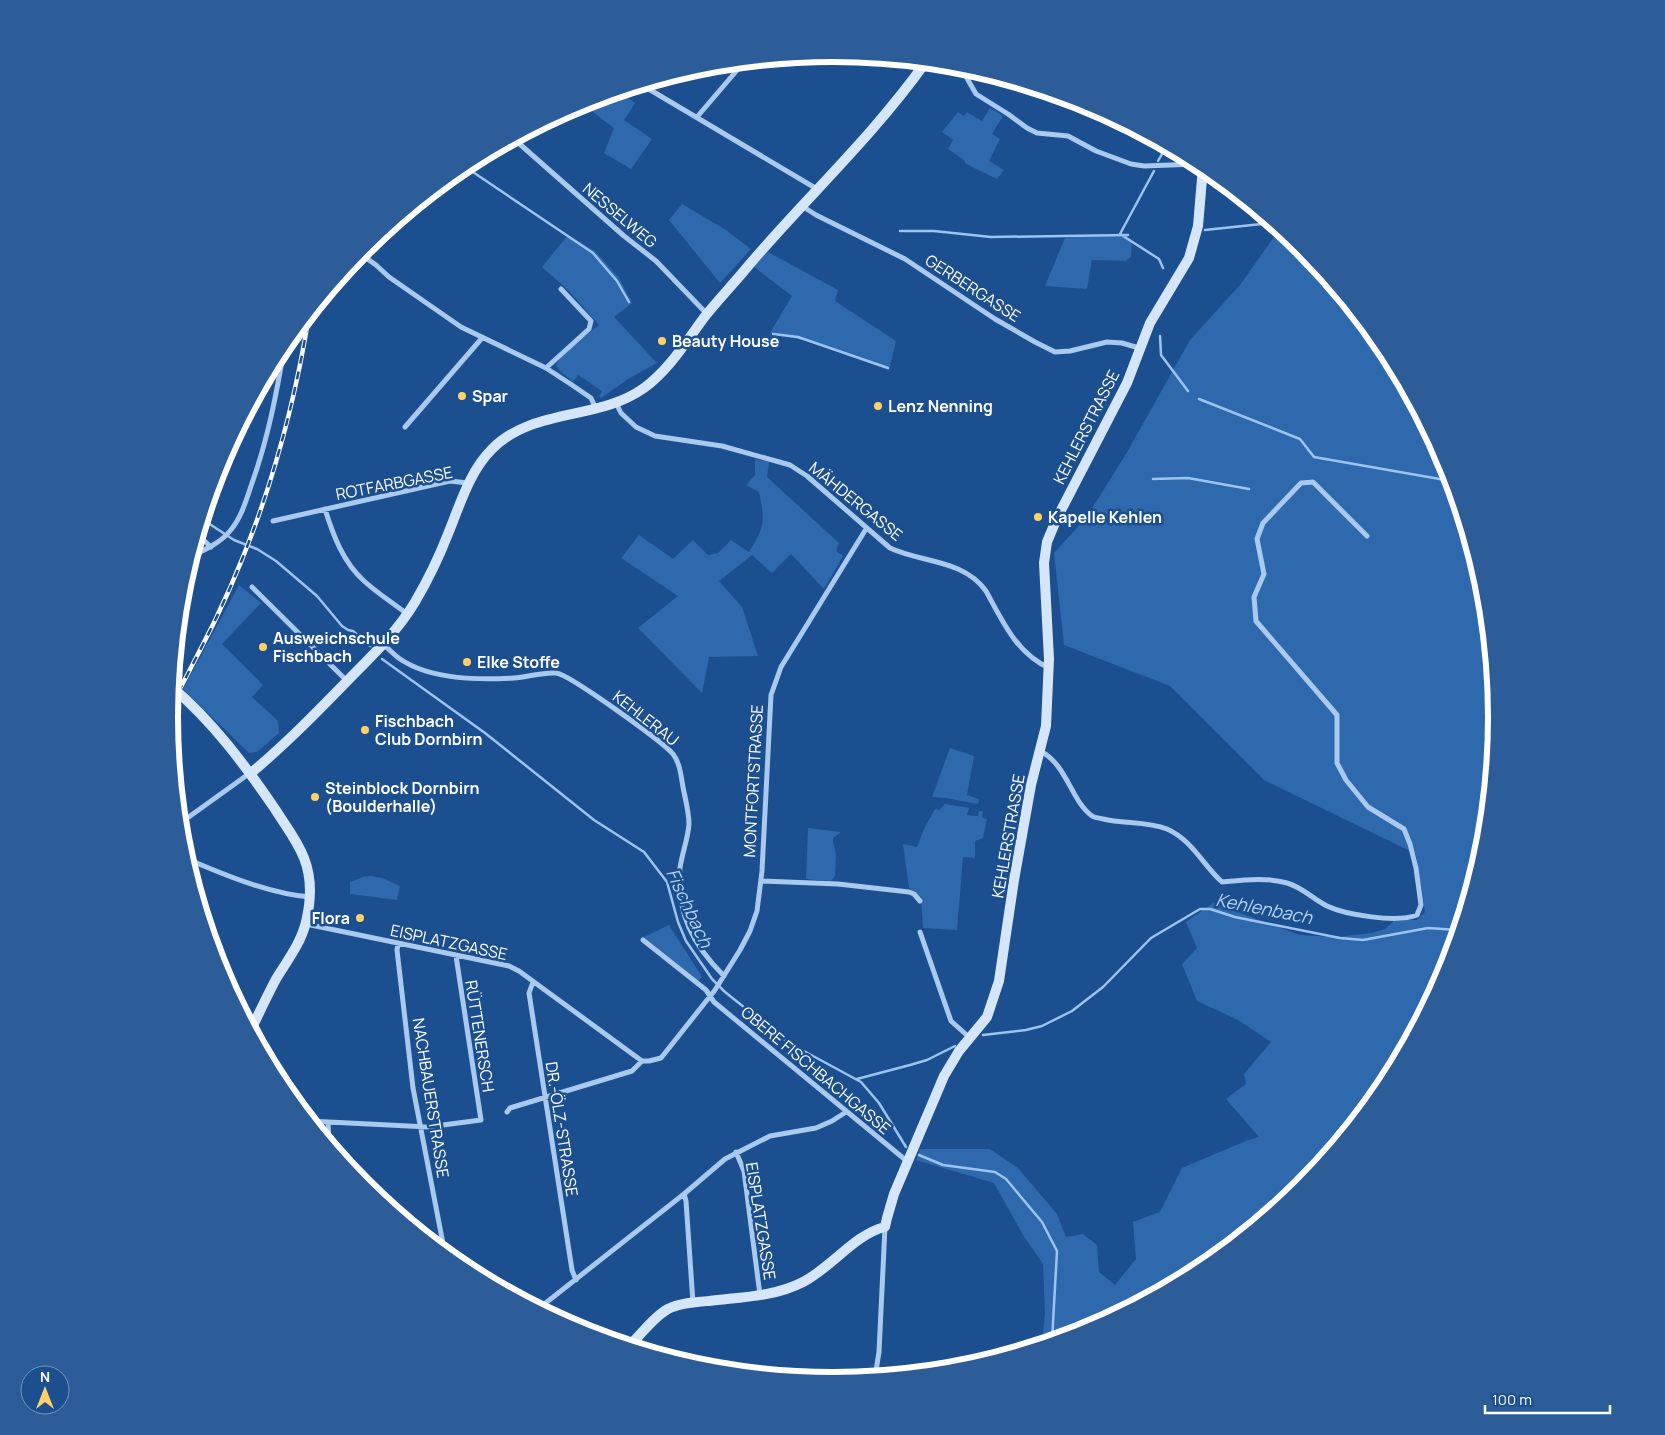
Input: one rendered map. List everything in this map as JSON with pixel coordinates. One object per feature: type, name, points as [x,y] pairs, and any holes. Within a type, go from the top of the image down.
[{"type":"street","points":[[186,819],[251,773],[322,708],[383,644],[407,614],[432,571],[468,482],[483,458],[500,441],[530,424],[548,418],[596,409],[616,403],[642,389],[661,374],[707,314],[870,131],[921,68]]},
{"type":"street","points":[[697,117],[738,70]]},
{"type":"street","points":[[966,76],[976,94],[1027,128],[1045,134],[1064,134],[1096,151],[1125,163],[1136,165],[1182,164]]},
{"type":"street","points":[[649,89],[817,189]]},
{"type":"street","name":"NESSELWEG","points":[[518,143],[624,236],[656,261],[707,314]]},
{"type":"street","name":"KEHLERSTRASSE","points":[[885,1227],[890,1206],[944,1076],[959,1051],[987,1018],[999,982],[1014,880],[1032,785],[1046,726],[1048,668],[1044,563],[1047,542],[1057,518],[1127,383],[1139,348],[1160,305],[1189,258],[1198,226],[1202,177]]},
{"type":"street","name":"GERBERGASSE","points":[[802,206],[816,215],[905,259],[995,319],[1055,352],[1070,351],[1107,342],[1122,343],[1139,348]]},
{"type":"street","points":[[366,258],[389,277],[454,323],[546,368],[590,398],[596,409]]},
{"type":"street","points":[[546,368],[589,330],[590,321],[561,289]]},
{"type":"street","points":[[404,427],[482,338]]},
{"type":"street","points":[[199,552],[223,538],[230,531],[246,502],[257,469],[277,392],[282,364]]},
{"type":"street","name":"MÄHDERGASSE","points":[[616,403],[622,413],[636,427],[655,436],[722,446],[790,465],[807,476],[890,548],[898,552],[944,564],[970,575],[986,591],[1014,639],[1029,656],[1048,668]]},
{"type":"street","name":"ROTFARBGASSE","points":[[273,521],[450,481],[468,482]]},
{"type":"street","points":[[1040,751],[1046,754],[1056,765],[1067,779],[1078,800],[1093,817],[1156,826],[1168,830],[1184,840],[1222,882],[1273,880],[1288,883],[1328,906],[1356,915],[1406,917],[1417,915],[1421,905],[1416,868],[1404,829],[1368,806],[1346,780],[1337,763],[1336,715],[1256,621],[1254,597],[1264,574],[1257,539],[1263,523],[1301,483],[1313,482],[1367,536]]},
{"type":"street","name":"ROTFARBGASSE","points":[[325,510],[332,532],[352,567],[363,580],[407,614]]},
{"type":"street","name":"MONTFORTSTRASSE","points":[[710,996],[750,931],[757,910],[761,881],[767,787],[770,699],[774,683],[781,667],[866,529]]},
{"type":"street","points":[[203,538],[211,546]]},
{"type":"street","points":[[252,587],[347,682]]},
{"type":"street","name":"KEHLERAU","points":[[383,644],[409,664],[420,669],[454,677],[516,678],[557,672],[582,686],[673,754],[679,765],[689,822],[680,867],[679,891],[681,903],[693,937],[706,958],[723,977]]},
{"type":"street","points":[[179,693],[213,728],[251,773],[295,840],[304,859],[308,875],[310,897],[306,924],[254,1024]]},
{"type":"street","points":[[194,862],[249,883],[291,895],[310,897]]},
{"type":"street","name":"MONTFORTSTRASSE","points":[[761,881],[833,884],[909,892],[914,894],[920,902]]},
{"type":"street","name":"EISPLATZGASSE","points":[[306,924],[509,966],[642,1061],[649,1062],[661,1058],[710,996]]},
{"type":"street","points":[[920,932],[951,1021],[971,1038]]},
{"type":"street","name":"OBERE FISCHBACHGASSE","points":[[643,940],[706,990],[714,1002],[908,1162]]},
{"type":"street","name":"NACHBAUERSTRASSE","points":[[398,944],[397,950],[414,1088],[443,1243]]},
{"type":"street","name":"RÜTTENERSCH","points":[[420,1127],[481,1120],[456,956]]},
{"type":"street","name":"DR.-ÖLZ-STRASSE","points":[[533,982],[529,994],[572,1270],[576,1280]]},
{"type":"street","points":[[507,1112],[510,1108],[632,1071],[642,1061]]},
{"type":"street","points":[[543,1305],[684,1194],[725,1159],[770,1136],[816,1128],[846,1112]]},
{"type":"street","points":[[317,1121],[420,1127]]},
{"type":"street","points":[[328,1122],[329,1135]]},
{"type":"street","name":"EISPLATZGASSE","points":[[736,1152],[744,1171],[760,1295]]},
{"type":"street","points":[[684,1194],[692,1303]]},
{"type":"street","points":[[634,1341],[663,1312],[680,1305],[760,1295],[788,1289],[804,1282],[820,1272],[862,1238],[877,1229],[885,1227],[879,1352],[876,1371]]},
{"type":"shaded area","points":[[625,96],[635,103],[624,120],[652,139],[631,169],[604,153],[614,128],[589,109]]},
{"type":"shaded area","points":[[990,108],[1003,116],[992,134],[1000,139],[989,161],[1004,170],[997,179],[966,164],[964,160],[948,149],[953,140],[942,132],[958,112],[964,116],[967,112],[982,121]]},
{"type":"shaded area","points":[[682,204],[726,230],[751,249],[720,283],[669,220]]},
{"type":"shaded area","points":[[568,235],[595,251],[619,278],[632,303],[614,317],[657,363],[628,379],[601,398],[599,396],[602,391],[578,375],[573,382],[556,366],[568,350],[599,325],[568,290],[542,267]]},
{"type":"shaded area","points":[[1117,235],[1132,240],[1131,257],[1126,261],[1092,260],[1087,289],[1045,286],[1065,238]]},
{"type":"shaded area","points":[[1275,235],[1296,254],[1325,286],[1377,354],[1400,390],[1438,467],[1453,507],[1465,548],[1482,632],[1488,718],[1482,803],[1475,845],[1453,928],[1438,968],[1420,1007],[1400,1045],[1377,1081],[1325,1149],[1296,1181],[1264,1210],[1196,1262],[1160,1285],[1122,1305],[1083,1323],[1043,1338],[1045,1313],[1043,1264],[1023,1235],[994,1183],[916,1160],[920,1149],[990,1149],[1018,1168],[1057,1214],[1066,1237],[1083,1234],[1097,1245],[1099,1272],[1115,1285],[1136,1259],[1133,1222],[1160,1212],[1182,1168],[1259,1137],[1226,1099],[1246,1084],[1244,1074],[1271,1042],[1238,1020],[1197,1001],[1182,964],[1197,948],[1186,922],[1213,903],[1300,935],[1336,937],[1372,933],[1385,929],[1395,920],[1417,920],[1425,912],[1416,854],[1264,780],[1170,686],[1064,645],[1054,553],[1086,518],[1126,454],[1190,340],[1240,285]]},
{"type":"shaded area","points":[[768,252],[838,290],[835,301],[896,341],[889,370],[806,341],[770,333],[792,296],[753,266]]},
{"type":"shaded area","points":[[755,459],[769,462],[767,477],[839,543],[836,551],[843,556],[824,589],[791,554],[772,573],[752,555],[719,581],[742,607],[758,656],[709,657],[702,693],[638,628],[678,596],[621,558],[639,535],[673,559],[693,540],[708,555],[718,553],[731,540],[749,552],[761,529],[763,517],[759,492],[746,485],[755,475]]},
{"type":"shaded area","points":[[239,585],[261,603],[222,644],[263,685],[252,697],[278,721],[279,733],[257,752],[249,753],[183,689]]},
{"type":"shaded area","points":[[950,748],[974,756],[967,795],[979,799],[978,804],[932,797]]},
{"type":"shaded area","points":[[945,804],[969,808],[967,815],[978,816],[979,811],[983,811],[982,818],[987,819],[983,838],[975,841],[975,858],[963,857],[957,930],[923,928],[921,897],[909,888],[903,844],[917,847],[935,809],[939,810]]},
{"type":"shaded area","points":[[808,828],[841,832],[833,838],[836,855],[835,876],[831,881],[806,879]]},
{"type":"shaded area","points":[[371,876],[382,878],[400,886],[397,900],[350,894],[350,882]]},
{"type":"shaded area","points":[[669,925],[702,977],[698,981],[644,937]]},
{"type":"waterway","points":[[1158,161],[1163,152]]},
{"type":"waterway","points":[[472,171],[593,253],[617,281],[629,302]]},
{"type":"waterway","points":[[1154,171],[1120,234],[1159,259],[1163,268]]},
{"type":"waterway","points":[[1205,230],[1263,224]]},
{"type":"waterway","points":[[900,231],[934,231],[991,237],[1128,235]]},
{"type":"waterway","points":[[773,334],[798,337],[888,368]]},
{"type":"waterway","points":[[1160,336],[1161,355],[1188,391]]},
{"type":"waterway","points":[[1199,399],[1300,439],[1314,457],[1443,480]]},
{"type":"waterway","points":[[1153,479],[1188,478],[1249,489]]},
{"type":"waterway","name":"Fischbach","points":[[207,523],[234,540],[257,549],[276,561],[317,596],[342,626],[353,631],[370,646]]},
{"type":"waterway","name":"Fischbach","points":[[382,659],[485,733],[594,820],[644,852],[667,882],[678,922],[686,941],[712,979],[725,992],[789,1043],[861,1082],[879,1103],[906,1147]]},
{"type":"waterway","name":"Kehlenbach","points":[[983,1035],[1026,1030],[1042,1026],[1072,1011],[1103,987],[1151,938],[1200,909],[1210,909],[1235,917],[1340,938],[1363,940],[1428,928],[1452,930]]},
{"type":"waterway","name":"Kehlenbach","points":[[857,1079],[927,1060],[955,1046]]},
{"type":"waterway","name":"Fischbach","points":[[919,1155],[943,1165],[995,1172],[1006,1179],[1042,1222],[1057,1251],[1052,1334]]},
{"type":"railway","points":[[179,691],[236,574],[267,490],[292,403],[307,328]]},
{"type":"place","name":"Beauty House","points":[[662,341]]},
{"type":"place","name":"Spar","points":[[462,396]]},
{"type":"place","name":"Lenz Nenning","points":[[878,406]]},
{"type":"place","name":"Kapelle Kehlen","points":[[1038,517]]},
{"type":"place","name":"Ausweichschule Fischbach","points":[[263,647]]},
{"type":"place","name":"Elke Stoffe","points":[[467,662]]},
{"type":"place","name":"Fischbach Club Dornbirn","points":[[365,730]]},
{"type":"place","name":"Steinblock Dornbirn (Boulderhalle)","points":[[315,797]]},
{"type":"place","name":"Flora","points":[[360,918]]}]
